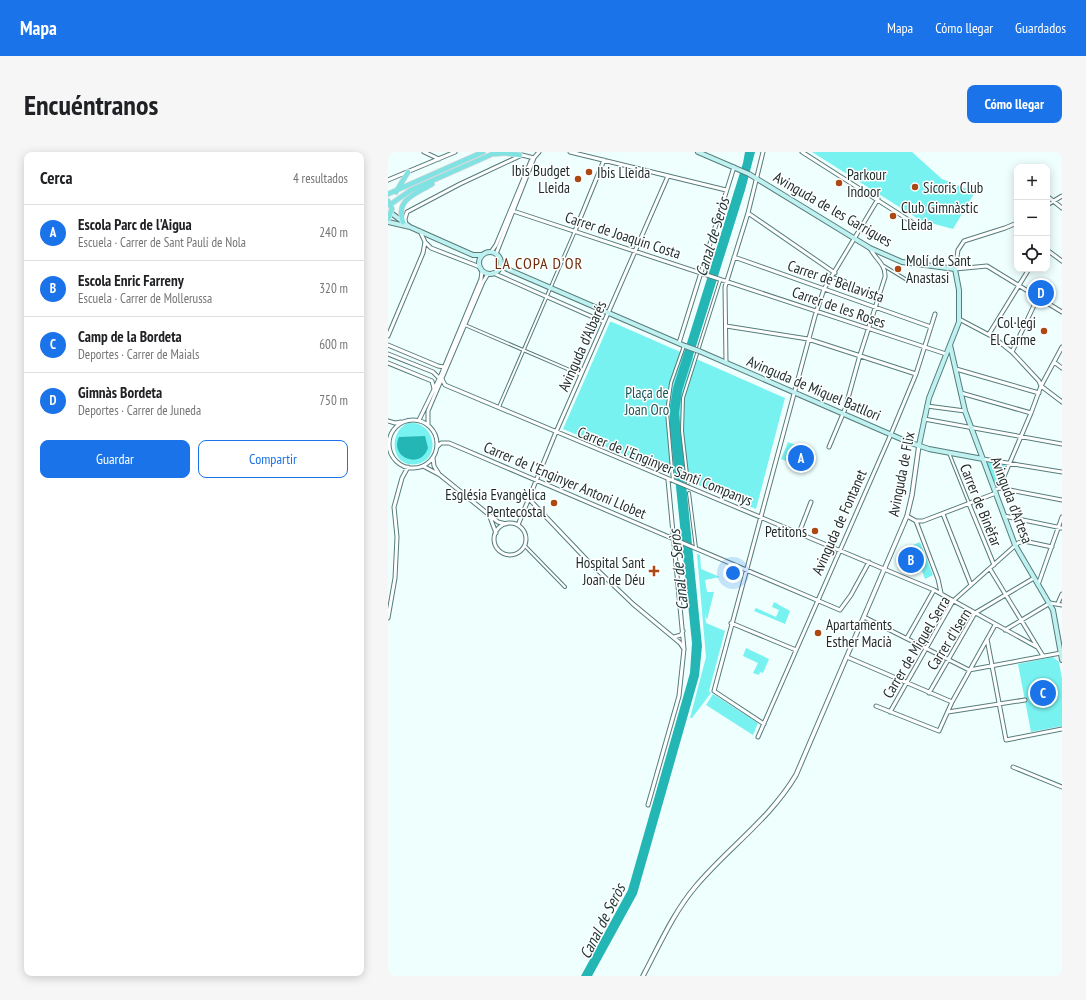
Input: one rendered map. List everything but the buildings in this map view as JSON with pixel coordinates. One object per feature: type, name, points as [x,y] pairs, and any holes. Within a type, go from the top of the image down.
[{"type":"main road","points":[[388,194],[396,192],[483,152]]},
{"type":"main road","points":[[388,219],[391,213],[389,203],[411,191],[498,152]]},
{"type":"main road","name":"Avinguda de les Garrigues","points":[[698,152],[734,166],[749,174],[870,248],[902,262],[955,269]]},
{"type":"main road","points":[[486,157],[500,153],[520,156]]},
{"type":"main road","points":[[396,192],[408,172]]},
{"type":"main road","points":[[406,224],[400,209],[403,203],[442,177]]},
{"type":"main road","points":[[391,213],[420,232],[473,254],[482,255],[491,252],[496,254],[500,259],[500,266]]},
{"type":"main road","points":[[388,222],[406,224]]},
{"type":"main road","points":[[473,254],[479,261],[481,269],[491,273],[500,266]]},
{"type":"main road","points":[[479,261],[482,255]]},
{"type":"main road","points":[[500,266],[685,345]]},
{"type":"main road","points":[[945,268],[956,279]]},
{"type":"main road","name":"Avinguda de Flix","points":[[919,445],[926,406],[959,319],[959,290],[955,269]]},
{"type":"main road","name":"Avinguda d'Artesa","points":[[950,344],[964,411],[1015,545],[1050,603],[1055,616],[1062,660]]},
{"type":"main road","name":"Avinguda de Miquel Batllori","points":[[685,345],[919,445],[983,459]]},
{"type":"street","points":[[424,152],[439,159]]},
{"type":"street","points":[[388,180],[455,152]]},
{"type":"street","points":[[491,252],[496,245],[533,159],[539,152]]},
{"type":"street","points":[[570,152],[726,190]]},
{"type":"street","points":[[726,363],[726,281],[748,212],[763,152]]},
{"type":"street","points":[[802,152],[916,224]]},
{"type":"street","points":[[428,155],[429,163]]},
{"type":"street","points":[[406,224],[405,217],[407,212],[460,184],[520,156],[529,156],[533,159]]},
{"type":"street","points":[[496,254],[533,159]]},
{"type":"street","points":[[498,408],[575,231],[604,160]]},
{"type":"street","points":[[679,343],[734,166]]},
{"type":"street","name":"Avinguda d'Albarés","points":[[518,525],[556,432],[668,176]]},
{"type":"street","points":[[1050,203],[1062,196]]},
{"type":"street","points":[[1050,198],[1062,208]]},
{"type":"street","points":[[764,724],[714,691],[808,339],[824,289],[835,273],[878,199]]},
{"type":"street","name":"Carrer de Joaquin Costa","points":[[514,211],[701,272],[719,280],[726,281]]},
{"type":"street","points":[[748,212],[835,273]]},
{"type":"street","points":[[1014,224],[964,241],[958,250],[955,269],[987,266],[1062,312]]},
{"type":"street","points":[[419,420],[434,388],[441,378],[444,367],[481,279],[481,269],[430,247],[425,242],[420,232]]},
{"type":"street","points":[[388,336],[423,253],[425,242]]},
{"type":"street","points":[[423,253],[430,247]]},
{"type":"street","points":[[870,248],[874,256],[884,266],[907,280]]},
{"type":"street","points":[[1050,252],[1062,261]]},
{"type":"street","name":"Carrer de Bellavista","points":[[734,257],[931,326]]},
{"type":"street","points":[[829,447],[843,413],[876,307],[885,277],[884,266]]},
{"type":"street","points":[[989,334],[1028,272]]},
{"type":"street","points":[[428,425],[428,411],[441,378],[483,282],[491,273],[604,322]]},
{"type":"street","points":[[832,277],[845,281]]},
{"type":"street","points":[[688,483],[682,431],[683,398],[719,280]]},
{"type":"street","name":"Carrer de les Roses","points":[[726,281],[946,354]]},
{"type":"street","points":[[1012,352],[1038,297]]},
{"type":"street","name":"Avinguda de Fontanet","points":[[758,737],[839,549],[891,434],[916,374],[935,314]]},
{"type":"street","points":[[959,319],[989,334],[1012,352],[1039,381],[1041,386],[1062,402]]},
{"type":"street","points":[[465,325],[579,374]]},
{"type":"street","points":[[726,326],[808,339],[916,374]]},
{"type":"street","points":[[673,482],[667,412],[671,383],[685,345]]},
{"type":"street","points":[[388,346],[444,367]]},
{"type":"street","points":[[907,516],[916,521],[923,521],[969,504],[995,492],[1000,488],[1041,386],[1062,347]]},
{"type":"street","name":"Carrer de l'Enginyer Santi Companys","points":[[388,354],[433,372],[441,378],[444,385],[668,480],[839,549],[941,593],[995,625],[1037,647]]},
{"type":"street","points":[[1054,362],[1062,368]]},
{"type":"street","points":[[388,363],[432,381],[434,388]]},
{"type":"street","points":[[956,369],[1039,393]]},
{"type":"street","points":[[961,393],[1031,413]]},
{"type":"street","points":[[926,406],[964,411]]},
{"type":"street","points":[[924,419],[1062,444]]},
{"type":"street","points":[[388,421],[396,423],[419,420],[428,425],[437,439],[437,447],[432,458],[423,466]]},
{"type":"street","points":[[388,421],[391,425],[392,431],[388,446],[390,453],[400,465],[408,467],[423,466],[440,475],[498,522],[518,525],[526,536],[524,546],[517,553],[507,554],[502,552],[495,544],[496,533],[493,521],[489,515]]},
{"type":"street","points":[[392,431],[403,421]]},
{"type":"street","name":"Carrer de l'Enginyer Antoni Llobet","points":[[437,447],[440,442],[448,443],[840,610],[869,562]]},
{"type":"street","name":"Avinguda de Flix","points":[[643,976],[676,915],[692,891],[781,798],[796,775],[907,516],[912,495],[919,445]]},
{"type":"street","name":"Carrer de Binèfar","points":[[949,452],[994,565]]},
{"type":"street","points":[[432,458],[434,466],[440,475]]},
{"type":"street","points":[[983,459],[1062,472]]},
{"type":"street","points":[[388,618],[395,578],[397,537],[394,507],[402,478],[408,467]]},
{"type":"street","points":[[648,805],[679,696],[679,683],[684,649],[668,480]]},
{"type":"street","points":[[1000,488],[1062,500]]},
{"type":"street","points":[[689,493],[696,548]]},
{"type":"street","points":[[529,499],[587,560],[634,604],[672,636],[684,649]]},
{"type":"street","points":[[799,533],[811,502]]},
{"type":"street","points":[[943,514],[972,585]]},
{"type":"street","points":[[1004,516],[1060,527]]},
{"type":"street","points":[[1038,585],[1060,527],[1062,517]]},
{"type":"street","points":[[916,521],[938,579],[941,593]]},
{"type":"street","points":[[496,533],[498,529],[506,524]]},
{"type":"street","points":[[1015,545],[1024,541],[1052,547]]},
{"type":"street","name":"Carrer de Miquel Serra","points":[[890,712],[953,601],[1015,545]]},
{"type":"street","points":[[524,546],[564,587]]},
{"type":"street","points":[[990,568],[1043,656]]},
{"type":"street","name":"Carrer d'Isern","points":[[929,693],[975,613],[1034,578]]},
{"type":"street","points":[[907,638],[934,590]]},
{"type":"street","points":[[1058,603],[1062,594]]},
{"type":"street","points":[[1005,630],[1050,603],[1058,603],[1062,605]]},
{"type":"street","points":[[864,617],[969,670],[1061,652]]},
{"type":"street","points":[[732,623],[796,650]]},
{"type":"street","points":[[876,706],[939,731],[952,702],[995,625]]},
{"type":"street","points":[[672,636],[681,635],[683,629]]},
{"type":"street","points":[[987,639],[1006,740],[1062,729]]},
{"type":"street","points":[[847,657],[906,684],[952,702]]},
{"type":"street","points":[[948,712],[1025,700]]},
{"type":"street","points":[[1013,767],[1062,787]]},
{"type":"green space","name":"Sícoris Club","points":[[812,152],[912,152],[942,179],[975,192],[953,229],[920,220]]},
{"type":"green space","name":"Plaça de Joan Oro","points":[[610,322],[785,398],[756,509],[563,429]]},
{"type":"green space","points":[[408,423],[417,424],[424,427],[432,440],[430,455],[425,460],[417,464],[408,464],[401,461],[395,448],[397,433]]},
{"type":"green space","points":[[788,442],[811,451],[804,468],[781,459]]},
{"type":"green space","points":[[989,462],[1005,465],[997,486],[995,485],[987,464]]},
{"type":"green space","points":[[920,542],[933,575],[925,579],[919,563],[923,561],[919,562],[913,545]]},
{"type":"green space","points":[[697,554],[700,555],[701,569],[720,577],[705,580],[707,592],[714,592],[707,620],[705,614],[706,623],[725,631],[709,691],[711,693],[692,718],[690,718],[706,657]]},
{"type":"green space","points":[[774,602],[790,611],[785,624],[754,611],[756,608],[776,617],[779,610],[772,607]]},
{"type":"green space","points":[[746,648],[769,659],[763,673],[760,672],[759,675],[753,673],[758,663],[743,656]]},
{"type":"green space","points":[[1053,657],[1059,662],[1062,679],[1062,726],[1031,732],[1018,664]]},
{"type":"green space","points":[[713,694],[758,723],[753,735],[706,705]]},
{"type":"shaded area","points":[[745,152],[755,152],[745,190],[682,391],[679,413],[702,646],[699,676],[637,894],[592,976],[581,976],[628,890],[690,673],[692,643],[670,428],[670,407],[673,388],[743,163]]},
{"type":"shaded area","points":[[425,436],[428,448],[424,455],[419,459],[407,459],[398,451],[397,444],[399,437]]},
{"type":"place","name":"Ibis Lleida","points":[[589,172]]},
{"type":"place","name":"Ibis Budget Lleida","points":[[578,179]]},
{"type":"place","name":"Parkour Indoor","points":[[839,183]]},
{"type":"place","name":"Sícoris Club","points":[[915,187]]},
{"type":"place","name":"Club Gimnàstic Lleida","points":[[893,216]]},
{"type":"place","name":"Molí de Sant Anastasi","points":[[898,269]]},
{"type":"place","name":"Gimnàs Bordeta","points":[[1041,293]]},
{"type":"place","name":"Col·legi El Carme","points":[[1044,331]]},
{"type":"place","name":"Escola Parc de l'Aigua","points":[[801,458]]},
{"type":"place","name":"Església Evangèlica Pentecostal","points":[[554,503]]},
{"type":"place","name":"Petitons","points":[[815,531]]},
{"type":"place","name":"Escola Enric Farreny","points":[[911,560]]},
{"type":"place","name":"Hospital Sant Joan de Déu","points":[[654,571]]},
{"type":"place","name":"Apartaments Esther Macià","points":[[818,633]]},
{"type":"place","name":"Camp de la Bordeta","points":[[1043,693]]},
{"type":"district","name":"LA COPA D'OR","points":[[539,263]]},
{"type":"water label","name":"Canal de Seròs","points":[[712,237]]},
{"type":"water label","name":"Canal de Seròs","points":[[678,570]]},
{"type":"water label","name":"Canal de Seròs","points":[[602,921]]}]
